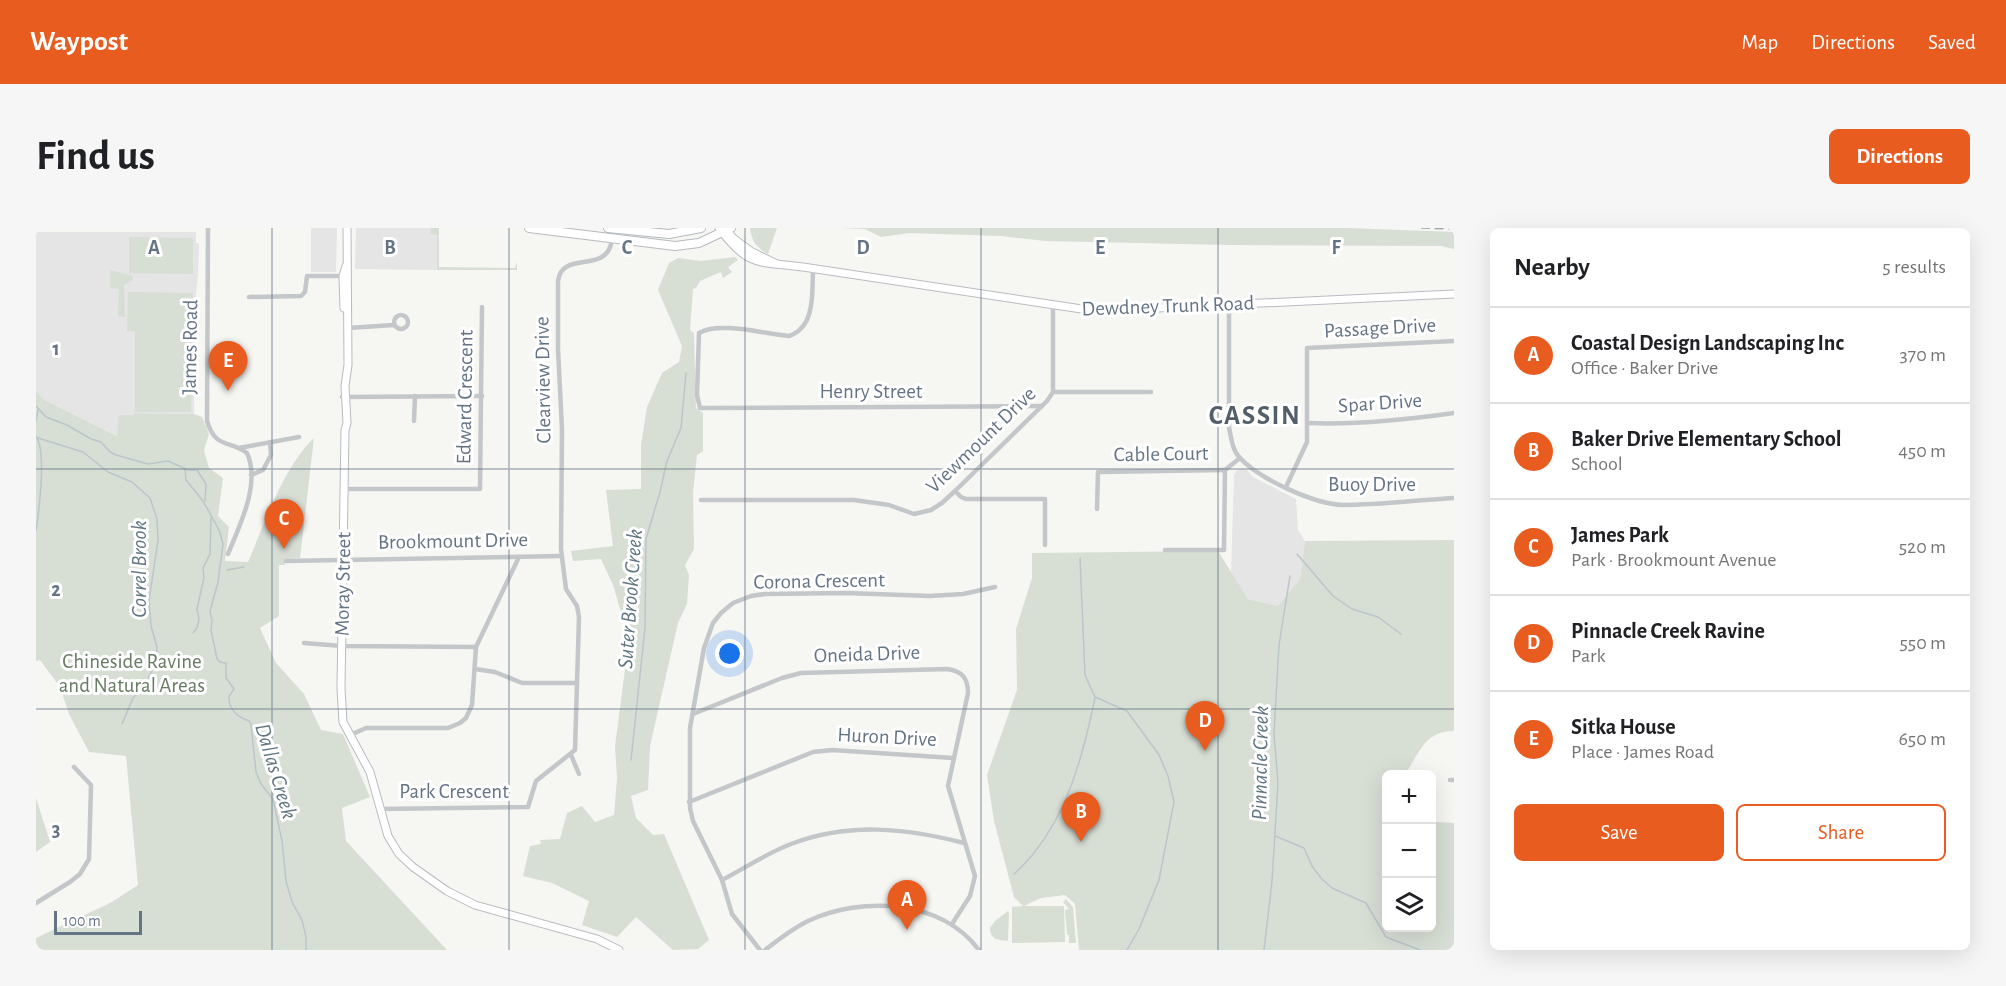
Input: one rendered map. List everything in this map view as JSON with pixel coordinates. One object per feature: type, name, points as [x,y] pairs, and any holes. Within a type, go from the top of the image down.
[{"type":"main road","points":[[529,228],[663,246],[699,243],[726,229]]},
{"type":"main road","points":[[608,228],[669,234],[701,228]]},
{"type":"street","name":"James Road","points":[[208,228],[207,421],[212,433],[221,443],[239,448]]},
{"type":"street","name":"Moray Street","points":[[347,228],[344,397],[347,423],[345,430],[341,712],[344,725],[370,772],[388,836],[399,854],[420,872],[447,891],[476,905],[597,939],[619,950]]},
{"type":"street","name":"Dewdney Trunk Road","points":[[726,229],[733,238],[752,252],[777,264],[1095,312],[1454,294]]},
{"type":"street","name":"Clearview Drive","points":[[562,556],[562,429],[558,349],[558,277],[566,266],[596,260],[607,254],[611,248],[612,239]]},
{"type":"street","name":"Henry Street","points":[[813,268],[809,317],[801,330],[794,334],[778,335],[709,329],[699,333],[697,395],[700,408],[1041,406]]},
{"type":"street","points":[[249,297],[301,296],[305,292],[307,276],[346,276]]},
{"type":"street","name":"Viewmount Drive","points":[[701,500],[854,500],[888,505],[914,514],[931,510],[955,491],[1053,392],[1053,305]]},
{"type":"street","points":[[1165,550],[1224,550],[1225,470],[1240,458],[1229,427],[1229,305]]},
{"type":"street","name":"Edward Crescent","points":[[345,489],[480,489],[482,307]]},
{"type":"street","points":[[347,328],[394,325]]},
{"type":"street","name":"Passage Drive","points":[[1286,487],[1307,442],[1307,348],[1454,341]]},
{"type":"street","points":[[1053,392],[1151,392]]},
{"type":"street","points":[[414,421],[415,396]]},
{"type":"street","points":[[344,397],[482,396]]},
{"type":"street","name":"Spar Drive","points":[[1308,423],[1346,424],[1392,421],[1454,413]]},
{"type":"street","points":[[239,448],[299,437]]},
{"type":"street","points":[[251,475],[263,470],[272,455],[270,442]]},
{"type":"street","points":[[228,554],[246,508],[251,475],[248,456],[239,448]]},
{"type":"street","name":"Buoy Drive","points":[[1240,458],[1258,472],[1286,487],[1317,500],[1341,505],[1454,498]]},
{"type":"street","name":"Cable Court","points":[[1097,509],[1098,472],[1225,470]]},
{"type":"street","points":[[955,491],[961,498],[966,499],[1045,499],[1045,545]]},
{"type":"street","points":[[562,556],[566,589],[576,603],[579,613],[576,747],[571,755],[579,774]]},
{"type":"street","name":"Brookmount Drive","points":[[286,561],[562,556]]},
{"type":"street","points":[[350,735],[366,728],[441,728],[457,725],[468,715],[474,695],[476,647],[519,557]]},
{"type":"street","name":"Corona Crescent","points":[[760,950],[732,914],[722,880],[693,821],[689,802],[689,739],[693,714],[708,634],[721,613],[742,599],[765,594],[846,593],[908,597],[941,596],[995,587]]},
{"type":"street","points":[[304,643],[342,646],[476,647]]},
{"type":"street","points":[[475,669],[495,672],[522,683],[577,683]]},
{"type":"street","name":"Oneida Drive","points":[[693,714],[782,678],[801,673],[954,670],[964,677],[968,689],[953,758]]},
{"type":"street","name":"Huron Drive","points":[[689,802],[813,752],[832,750],[953,758],[948,786],[975,876],[970,896],[952,924]]},
{"type":"street","name":"Park Crescent","points":[[380,809],[528,807],[536,781],[571,755]]},
{"type":"street","points":[[36,903],[80,874],[89,859],[91,785],[74,767]]},
{"type":"street","points":[[722,880],[790,844],[837,832],[893,829],[964,843]]},
{"type":"street","points":[[765,950],[808,921],[858,907],[882,906],[921,912],[952,924],[971,940],[978,950]]},
{"type":"shaded area","points":[[311,228],[337,228],[336,272],[311,272]]},
{"type":"shaded area","points":[[356,228],[439,228],[438,270],[355,269]]},
{"type":"shaded area","points":[[36,232],[196,232],[196,243],[199,243],[194,414],[135,413],[117,436],[45,400],[36,391]]},
{"type":"shaded area","points":[[1237,470],[1247,470],[1253,477],[1296,499],[1298,530],[1305,541],[1300,579],[1278,606],[1248,599],[1231,573],[1234,475]]},
{"type":"green space","points":[[431,228],[439,228],[439,267],[515,268],[517,262],[517,270],[437,270],[437,235],[430,234]]},
{"type":"green space","points":[[750,228],[777,228],[768,254],[755,244]]},
{"type":"green space","points":[[842,228],[1347,228],[1454,232],[1454,249],[1442,246],[1046,241],[1001,236],[909,233],[881,237],[865,229]]},
{"type":"green space","points":[[129,237],[193,238],[193,274],[129,273]]},
{"type":"green space","points":[[735,257],[738,260],[728,267],[732,272],[723,278],[721,272],[700,281],[693,289],[690,330],[694,333],[696,408],[703,413],[703,451],[697,455],[693,492],[694,549],[685,565],[689,575],[687,604],[678,623],[650,746],[648,790],[631,796],[636,818],[653,835],[664,834],[709,940],[698,949],[673,950],[636,917],[617,937],[582,925],[589,901],[552,883],[523,876],[530,846],[541,844],[540,840],[560,839],[567,813],[582,806],[595,822],[614,815],[617,778],[615,746],[629,639],[613,585],[601,559],[573,561],[571,551],[613,546],[606,490],[641,489],[641,445],[647,407],[662,373],[679,362],[682,346],[658,290],[669,263],[678,258],[701,261]]},
{"type":"green space","points":[[110,270],[133,276],[133,280],[124,285],[125,317],[118,316],[119,289],[110,288]]},
{"type":"green space","points":[[128,292],[193,293],[191,412],[135,412],[135,331],[127,331]]},
{"type":"green space","name":"Chineside Ravine and Natural Areas","points":[[36,391],[45,400],[117,436],[119,415],[194,414],[202,417],[209,434],[204,450],[209,468],[223,478],[218,516],[229,527],[225,561],[248,562],[284,480],[314,438],[300,558],[285,559],[285,565],[279,565],[279,616],[260,628],[276,663],[304,694],[321,730],[343,734],[370,797],[342,808],[346,841],[447,950],[36,950],[36,938],[112,902],[138,885],[126,756],[89,752],[69,714],[60,687],[40,660],[36,661]]},
{"type":"green space","points":[[1454,540],[1454,731],[1437,734],[1425,743],[1408,770],[1382,770],[1382,932],[1436,932],[1436,822],[1454,823],[1454,950],[1079,950],[1075,904],[1065,895],[1041,898],[1024,906],[1064,906],[1065,942],[1012,943],[1012,907],[1023,906],[1014,897],[994,821],[987,775],[1017,690],[1016,629],[1032,578],[1032,553],[1218,551],[1248,599],[1278,606],[1300,579],[1305,541]]},
{"type":"green space","points":[[36,798],[50,842],[36,852]]},
{"type":"green space","points":[[1066,899],[1073,907],[1076,943],[1069,943],[1069,935],[1067,935],[1065,910],[1069,909],[1063,902]]},
{"type":"green space","points":[[1008,911],[1008,941],[996,939],[990,932],[990,928]]},
{"type":"waterway","name":"Suter Brook Creek","points":[[631,760],[645,628],[646,539],[667,461],[681,428],[686,373]]},
{"type":"waterway","name":"Dallas Creek","points":[[36,406],[46,417],[101,442],[116,455],[148,464],[168,461],[188,470],[197,470],[206,484],[205,501]]},
{"type":"waterway","points":[[36,421],[38,410]]},
{"type":"waterway","points":[[36,436],[42,468],[36,531]]},
{"type":"waterway","name":"Correl Brook","points":[[38,438],[83,452],[108,472],[132,482],[150,498],[157,519],[158,540],[149,601],[151,626],[157,647],[155,665],[145,684],[133,698],[122,724]]},
{"type":"waterway","name":"Dallas Creek","points":[[185,469],[186,480],[203,501],[219,530],[223,544],[218,582],[210,611],[211,630],[217,659],[226,663],[226,678],[234,689],[229,696],[230,705],[234,712],[249,721],[251,725],[256,772],[261,784],[273,799],[282,841],[286,881],[292,902],[302,920],[306,950]]},
{"type":"waterway","points":[[193,633],[199,619],[197,609],[204,578],[203,568],[210,554],[211,518]]},
{"type":"waterway","name":"Pinnacle Creek","points":[[1297,554],[1333,596],[1352,609],[1378,617],[1401,634]]},
{"type":"waterway","points":[[1080,558],[1085,675],[1095,697],[1127,711],[1159,755],[1168,776],[1174,802],[1159,880],[1139,929],[1127,950]]},
{"type":"waterway","points":[[227,570],[244,567]]},
{"type":"waterway","name":"Pinnacle Creek","points":[[1264,950],[1272,881],[1278,783],[1274,734],[1279,645],[1290,576]]},
{"type":"waterway","points":[[1014,874],[1046,836],[1058,815],[1077,770],[1095,698]]},
{"type":"waterway","points":[[1275,836],[1304,848],[1312,866],[1332,888],[1366,903],[1386,937],[1420,950]]},
{"type":"railway","points":[[1421,228],[1454,229]]},
{"type":"place","name":"Sitka House","points":[[228,391]]},
{"type":"place","name":"James Park","points":[[284,549]]},
{"type":"place","name":"Pinnacle Creek Ravine","points":[[1205,751]]},
{"type":"place","name":"Baker Drive Elementary School","points":[[1081,842]]},
{"type":"place","name":"Coastal Design Landscaping Inc","points":[[907,930]]},
{"type":"district","name":"CASSIN","points":[[1255,415]]}]
